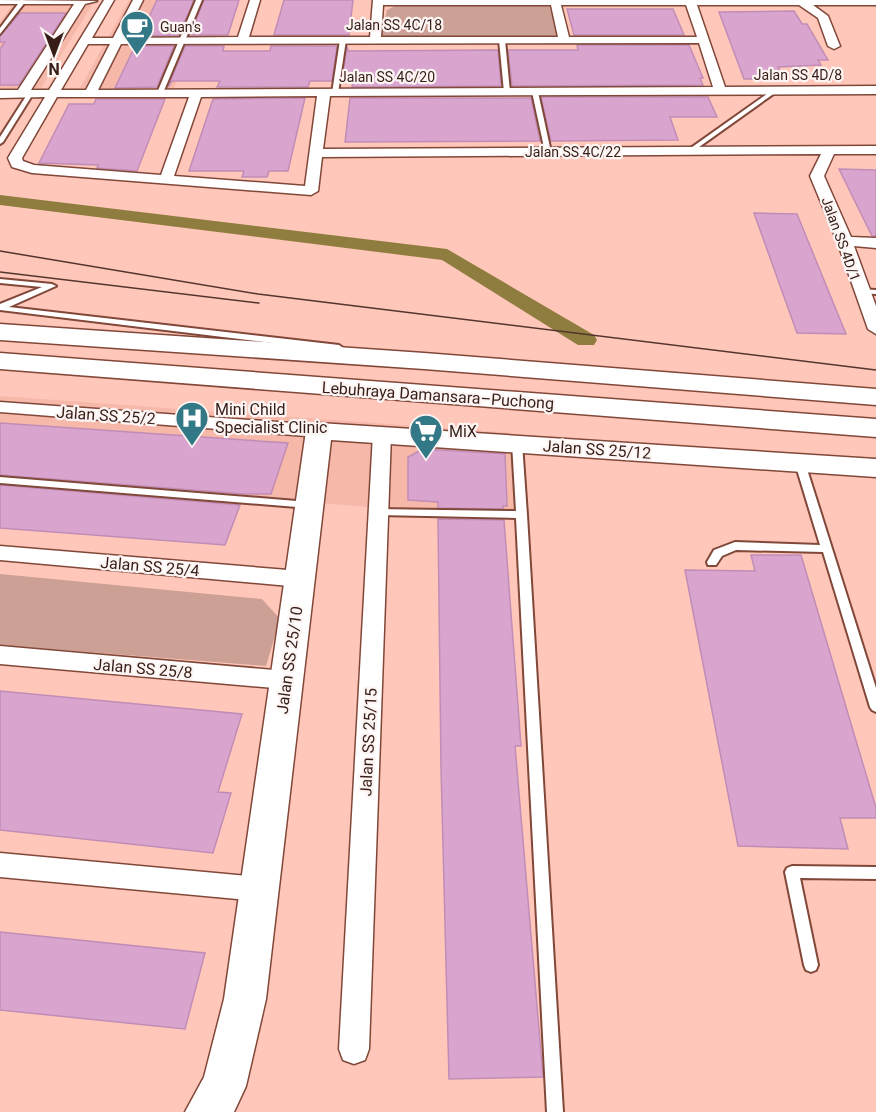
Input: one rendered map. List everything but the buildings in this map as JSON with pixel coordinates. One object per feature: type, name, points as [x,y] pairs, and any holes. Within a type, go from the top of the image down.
[{"type":"highway","name":"Lebuhraya Damansara–Puchong","points":[[0,332],[424,361],[876,396]]},
{"type":"highway","name":"Lebuhraya Damansara–Puchong","points":[[0,362],[876,428]]},
{"type":"street","points":[[26,94],[82,0]]},
{"type":"street","points":[[0,1],[109,0]]},
{"type":"street","points":[[109,0],[15,158],[17,164],[32,169],[167,175],[190,182],[311,191],[330,93]]},
{"type":"street","points":[[90,94],[138,0]]},
{"type":"street","points":[[243,40],[255,0]]},
{"type":"street","points":[[375,40],[378,1],[876,2]]},
{"type":"street","points":[[555,1],[564,40]]},
{"type":"street","points":[[691,1],[720,91]]},
{"type":"street","points":[[803,3],[823,16],[834,46]]},
{"type":"street","name":"Jalan SS 4C/18","points":[[85,41],[702,40]]},
{"type":"street","name":"Jalan SS 4D/8","points":[[720,91],[876,90]]},
{"type":"street","name":"Jalan SS 4C/20","points":[[0,94],[720,91]]},
{"type":"street","points":[[167,175],[196,93]]},
{"type":"street","name":"Jalan SS 4C/22","points":[[317,153],[876,150]]},
{"type":"street","name":"Jalan SS 4D/1","points":[[829,151],[817,176],[868,292],[876,329]]},
{"type":"street","points":[[844,241],[876,243]]},
{"type":"street","name":"Jalan SS 25/2","points":[[0,407],[319,431]]},
{"type":"street","name":"Jalan SS 25/12","points":[[319,431],[876,468]]},
{"type":"street","name":"Jalan SS 25/10","points":[[208,1112],[224,1086],[244,999],[319,431]]},
{"type":"street","name":"Jalan SS 25/15","points":[[354,1049],[382,434]]},
{"type":"street","name":"Jalan SS 25/4","points":[[0,553],[300,579]]},
{"type":"street","name":"Jalan SS 25/8","points":[[0,655],[286,680]]},
{"type":"street","points":[[0,866],[259,889]]},
{"type":"lane","points":[[0,32],[22,0]]},
{"type":"lane","points":[[160,93],[199,0]]},
{"type":"lane","points":[[330,93],[343,40]]},
{"type":"lane","points":[[502,40],[507,92]]},
{"type":"lane","points":[[690,151],[776,90]]},
{"type":"lane","points":[[535,92],[548,152]]},
{"type":"lane","points":[[0,141],[26,94]]},
{"type":"lane","points":[[0,125],[11,124]]},
{"type":"lane","points":[[0,281],[52,286],[0,308]]},
{"type":"lane","points":[[0,308],[280,339],[424,361]]},
{"type":"lane","points":[[518,443],[555,1112]]},
{"type":"lane","points":[[800,463],[876,707]]},
{"type":"lane","points":[[0,480],[309,505]]},
{"type":"lane","points":[[378,512],[522,515]]},
{"type":"lane","points":[[712,562],[718,553],[735,546],[827,549]]},
{"type":"lane","points":[[811,966],[792,872],[876,873]]},
{"type":"shaded area","points":[[16,0],[95,0],[41,88],[0,88],[0,22]]},
{"type":"shaded area","points":[[129,0],[207,0],[174,88],[80,88]]},
{"type":"shaded area","points":[[550,4],[558,37],[381,38],[387,10],[397,5]]},
{"type":"shaded area","points":[[0,396],[512,433],[517,519],[0,477]]},
{"type":"shaded area","points":[[0,574],[262,599],[280,619],[266,666],[0,645]]},
{"type":"waterway","points":[[0,200],[447,255],[586,340]]},
{"type":"tram line","points":[[0,251],[258,294],[876,370]]},
{"type":"tram line","points":[[0,272],[259,303]]},
{"type":"place","name":"Guan's","points":[[137,56]]},
{"type":"place","name":"Mini Child Specialist Clinic","points":[[192,447]]},
{"type":"place","name":"MiX","points":[[426,460]]}]
